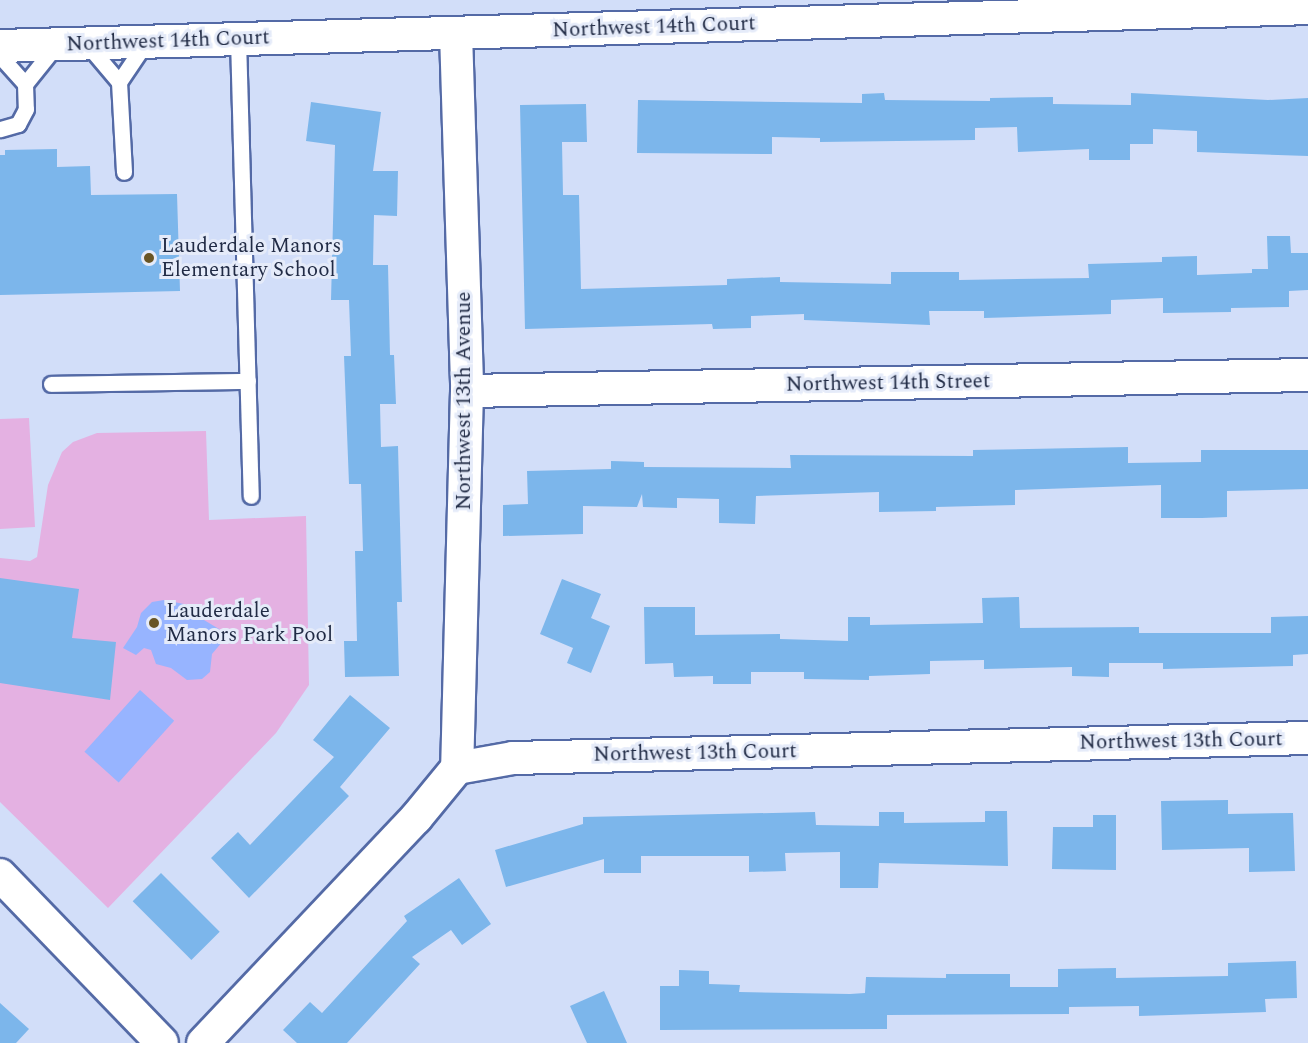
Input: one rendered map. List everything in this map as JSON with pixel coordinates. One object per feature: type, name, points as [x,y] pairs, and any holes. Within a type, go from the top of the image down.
[{"type":"street","name":"Northwest 14th Court","points":[[0,46],[1308,8]]},
{"type":"street","name":"Northwest 13th Avenue","points":[[456,33],[467,391],[457,768]]},
{"type":"street","name":"Northwest 14th Street","points":[[467,391],[1308,375]]},
{"type":"street","name":"Northwest 13th Court","points":[[457,768],[513,758],[1308,738]]},
{"type":"street","points":[[203,1043],[416,818],[457,768]]},
{"type":"street","points":[[0,875],[162,1043]]},
{"type":"lane","points":[[238,39],[251,496]]},
{"type":"lane","points":[[124,172],[119,82],[146,42]]},
{"type":"lane","points":[[25,84],[72,44],[119,82]]},
{"type":"lane","points":[[0,56],[25,84],[26,109],[18,124],[0,129]]},
{"type":"lane","points":[[51,384],[248,381]]},
{"type":"shaded area","points":[[29,418],[35,527],[0,529],[0,419]]},
{"type":"shaded area","name":"Lauderdale Manors Park Pool","points":[[206,431],[209,520],[306,516],[309,685],[276,733],[108,908],[0,802],[0,558],[30,561],[37,557],[48,485],[62,452],[73,442],[97,433]]},
{"type":"water","points":[[164,600],[189,605],[199,617],[224,632],[223,641],[212,654],[210,672],[202,679],[187,680],[171,668],[156,664],[151,650],[144,648],[136,655],[123,648],[137,627],[141,613],[152,602]]},
{"type":"water","points":[[140,690],[174,721],[119,782],[84,752]]},
{"type":"building","points":[[884,93],[885,100],[990,101],[990,98],[1053,97],[1053,104],[1131,105],[1131,93],[1268,100],[1308,98],[1308,156],[1197,152],[1197,131],[1153,129],[1153,144],[1130,144],[1130,160],[1089,160],[1089,149],[1018,152],[1017,127],[975,128],[975,140],[820,142],[820,138],[772,137],[772,154],[637,153],[638,100],[862,103],[862,94]]},
{"type":"building","points":[[311,102],[381,112],[373,171],[398,171],[397,216],[374,215],[373,265],[388,265],[390,355],[394,355],[396,404],[380,404],[381,447],[398,446],[402,602],[397,602],[399,676],[345,677],[344,641],[357,641],[355,551],[363,551],[361,484],[349,484],[344,356],[351,356],[349,300],[331,300],[335,145],[306,141]]},
{"type":"building","points":[[586,104],[587,142],[562,142],[563,195],[579,195],[581,289],[727,285],[727,279],[780,277],[780,282],[891,284],[891,272],[959,272],[959,280],[1089,278],[1088,264],[1162,262],[1162,257],[1197,256],[1197,275],[1252,273],[1252,269],[1268,269],[1267,236],[1290,236],[1291,253],[1308,253],[1308,290],[1289,291],[1289,307],[1231,308],[1231,312],[1163,313],[1163,298],[1111,300],[1111,314],[984,318],[984,311],[929,311],[930,325],[804,320],[804,314],[751,316],[751,328],[713,329],[712,324],[525,329],[520,105]]},
{"type":"building","points":[[57,149],[57,167],[90,166],[91,195],[177,194],[180,291],[0,295],[0,155],[5,155],[5,150]]},
{"type":"building","points":[[1128,447],[1128,463],[1201,462],[1201,450],[1308,450],[1308,489],[1227,491],[1227,517],[1202,518],[1161,518],[1161,485],[1015,490],[1015,505],[936,507],[936,511],[879,512],[879,492],[756,496],[755,524],[719,523],[719,499],[677,498],[677,508],[643,507],[642,494],[637,507],[583,506],[583,534],[503,536],[503,505],[528,504],[527,471],[611,469],[611,461],[644,462],[644,467],[791,468],[790,455],[973,456],[973,450]]},
{"type":"building","points":[[0,578],[79,589],[72,638],[116,642],[110,700],[0,683]]},
{"type":"building","points":[[562,579],[601,594],[591,618],[610,626],[591,673],[567,663],[573,648],[540,634]]},
{"type":"building","points":[[1019,597],[1020,628],[1139,627],[1139,633],[1271,633],[1271,617],[1308,616],[1308,654],[1293,655],[1293,666],[1163,669],[1163,663],[1109,663],[1109,677],[1072,676],[1072,667],[984,669],[984,660],[930,661],[930,674],[869,676],[869,680],[804,679],[804,672],[751,672],[751,684],[713,684],[713,676],[674,677],[673,663],[645,664],[644,607],[695,607],[695,635],[780,634],[780,639],[848,641],[848,617],[870,617],[870,625],[983,623],[982,598]]},
{"type":"building","points":[[350,695],[390,728],[340,787],[349,796],[249,898],[211,858],[238,832],[250,845],[334,757],[313,740]]},
{"type":"building","points":[[1228,800],[1228,814],[1293,813],[1295,871],[1249,872],[1249,848],[1162,850],[1161,801]]},
{"type":"building","points":[[985,811],[1007,811],[1008,866],[879,863],[878,888],[840,888],[840,852],[785,853],[786,871],[749,872],[749,856],[641,856],[641,873],[604,873],[604,859],[506,887],[495,850],[583,824],[583,817],[815,812],[816,825],[879,826],[879,812],[904,812],[904,823],[985,822]]},
{"type":"building","points":[[1093,815],[1116,815],[1116,870],[1052,869],[1053,827],[1093,827]]},
{"type":"building","points":[[161,873],[220,932],[191,960],[133,901]]},
{"type":"building","points":[[459,878],[491,924],[462,945],[451,930],[412,957],[420,964],[347,1043],[297,1043],[283,1030],[310,1002],[322,1013],[407,921],[404,916]]},
{"type":"building","points":[[1296,961],[1297,998],[1265,999],[1266,1012],[1139,1016],[1139,1006],[1069,1007],[1069,1014],[887,1015],[887,1029],[660,1030],[660,986],[679,986],[679,970],[709,971],[709,984],[740,985],[739,992],[850,994],[865,993],[866,977],[946,978],[946,974],[1010,974],[1010,987],[1058,987],[1058,969],[1116,968],[1116,978],[1228,976],[1228,963]]},
{"type":"building","points":[[604,991],[627,1043],[587,1043],[570,1006]]},
{"type":"building","points":[[0,1003],[29,1029],[16,1043],[0,1043]]},
{"type":"place","name":"Lauderdale Manors Elementary School","points":[[149,258]]},
{"type":"place","name":"Lauderdale Manors Park Pool","points":[[154,623]]}]
